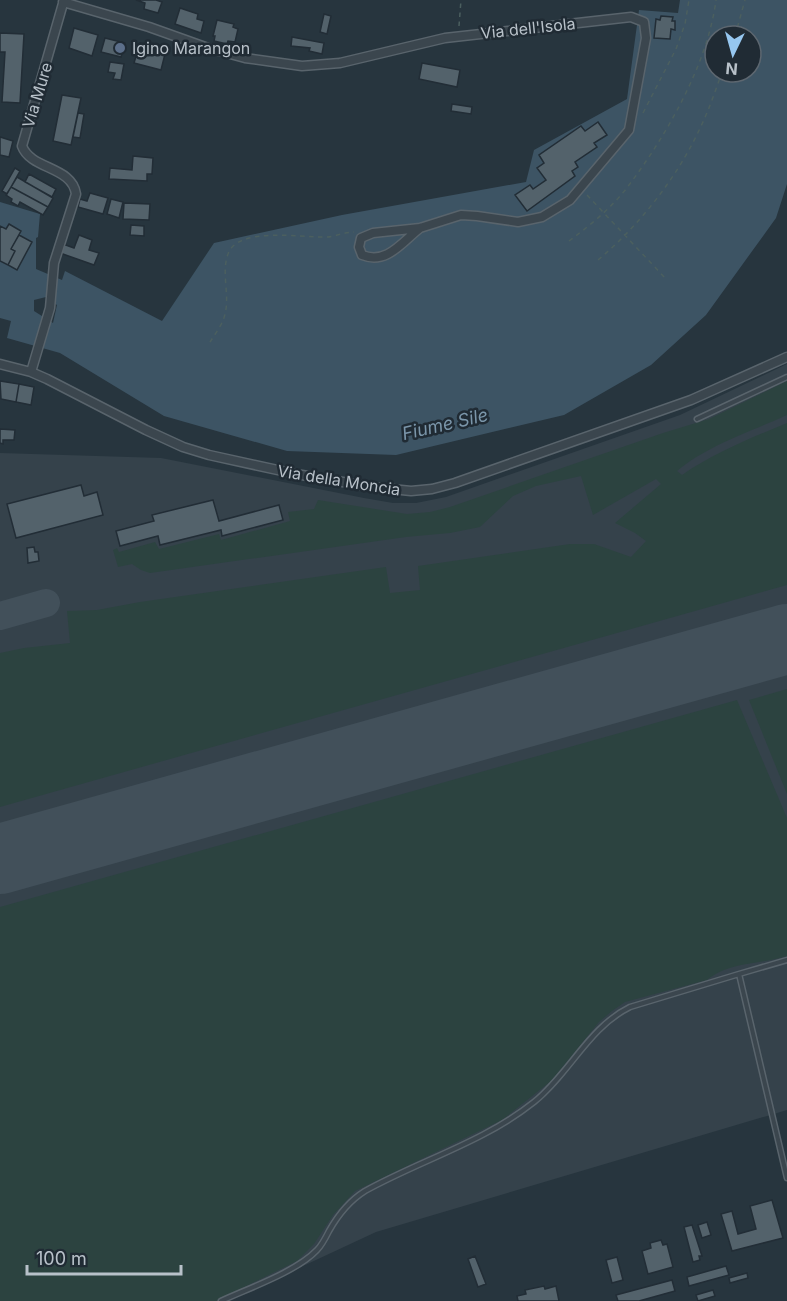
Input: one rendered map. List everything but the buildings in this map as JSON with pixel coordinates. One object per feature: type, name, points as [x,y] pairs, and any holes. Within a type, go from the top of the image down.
[{"type":"street","name":"Via dell'Isola","points":[[64,1],[208,48],[246,58],[302,66],[340,63],[458,36],[631,17],[644,22],[646,38],[629,130],[570,200],[542,217],[518,222],[461,215],[420,228],[373,233],[362,238],[359,246],[362,255],[368,258],[388,256],[420,228]]},
{"type":"street","name":"Via Mure","points":[[31,372],[50,308],[53,270],[74,203],[75,190],[66,177],[29,156],[22,146],[64,1]]},
{"type":"street","name":"Via della Moncia","points":[[0,364],[31,372],[146,430],[194,451],[296,474],[411,491],[455,483],[691,400],[787,357]]},
{"type":"lane","points":[[697,419],[787,377]]},
{"type":"lane","points":[[221,1301],[308,1258],[319,1248],[339,1213],[364,1192],[486,1133],[517,1115],[549,1089],[596,1033],[616,1014],[630,1007],[787,960]]},
{"type":"lane","points":[[739,974],[787,1178]]},
{"type":"path","points":[[458,36],[461,0]]},
{"type":"path","points":[[641,115],[647,108],[676,49],[685,24],[689,0]]},
{"type":"path","points":[[569,241],[603,213],[631,183],[669,123],[695,73],[714,17],[716,0]]},
{"type":"path","points":[[738,24],[745,0]]},
{"type":"path","points":[[598,260],[624,235],[663,189],[702,124],[717,84]]},
{"type":"path","points":[[588,196],[667,280]]},
{"type":"path","points":[[210,342],[225,317],[227,256],[231,247],[238,241],[266,236],[304,235],[325,238],[355,232]]},
{"type":"shaded area","points":[[787,364],[787,1110],[376,1232],[228,1301],[0,1301],[0,453],[161,458],[364,498],[393,503],[416,503],[446,497],[680,415]]},
{"type":"green space","points":[[787,381],[787,415],[715,447],[677,471],[682,475],[746,440],[787,423],[787,585],[0,807],[0,653],[70,643],[67,611],[97,610],[386,567],[390,593],[420,590],[418,566],[570,544],[594,544],[631,557],[646,541],[615,523],[661,484],[656,479],[593,515],[581,476],[536,486],[513,496],[480,527],[450,533],[406,537],[150,573],[132,564],[118,567],[113,550],[117,548],[119,552],[155,542],[159,549],[219,534],[221,540],[290,521],[288,512],[314,509],[318,500],[407,514],[450,507],[709,419]]},
{"type":"green space","points":[[787,689],[787,794],[749,700]]},
{"type":"green space","points":[[737,700],[787,818],[787,956],[735,966],[707,980],[625,1002],[599,1022],[551,1081],[502,1120],[355,1191],[333,1215],[314,1244],[297,1261],[216,1301],[0,1301],[0,907]]},
{"type":"water","name":"Fiume Sile","points":[[680,0],[787,0],[787,184],[776,218],[706,315],[651,365],[564,415],[396,455],[287,451],[164,416],[60,353],[7,338],[11,321],[0,318],[0,202],[40,214],[38,237],[36,238],[36,269],[62,280],[65,271],[162,321],[214,243],[342,215],[526,182],[534,150],[627,99],[639,10],[678,13]],"holes":[[[46,297],[57,305],[53,323],[34,311],[34,300]]]},
{"type":"taxiway","points":[[0,616],[46,603]]},
{"type":"runway","points":[[0,859],[787,639]]},
{"type":"place","name":"Igino Marangon","points":[[120,48]]}]
